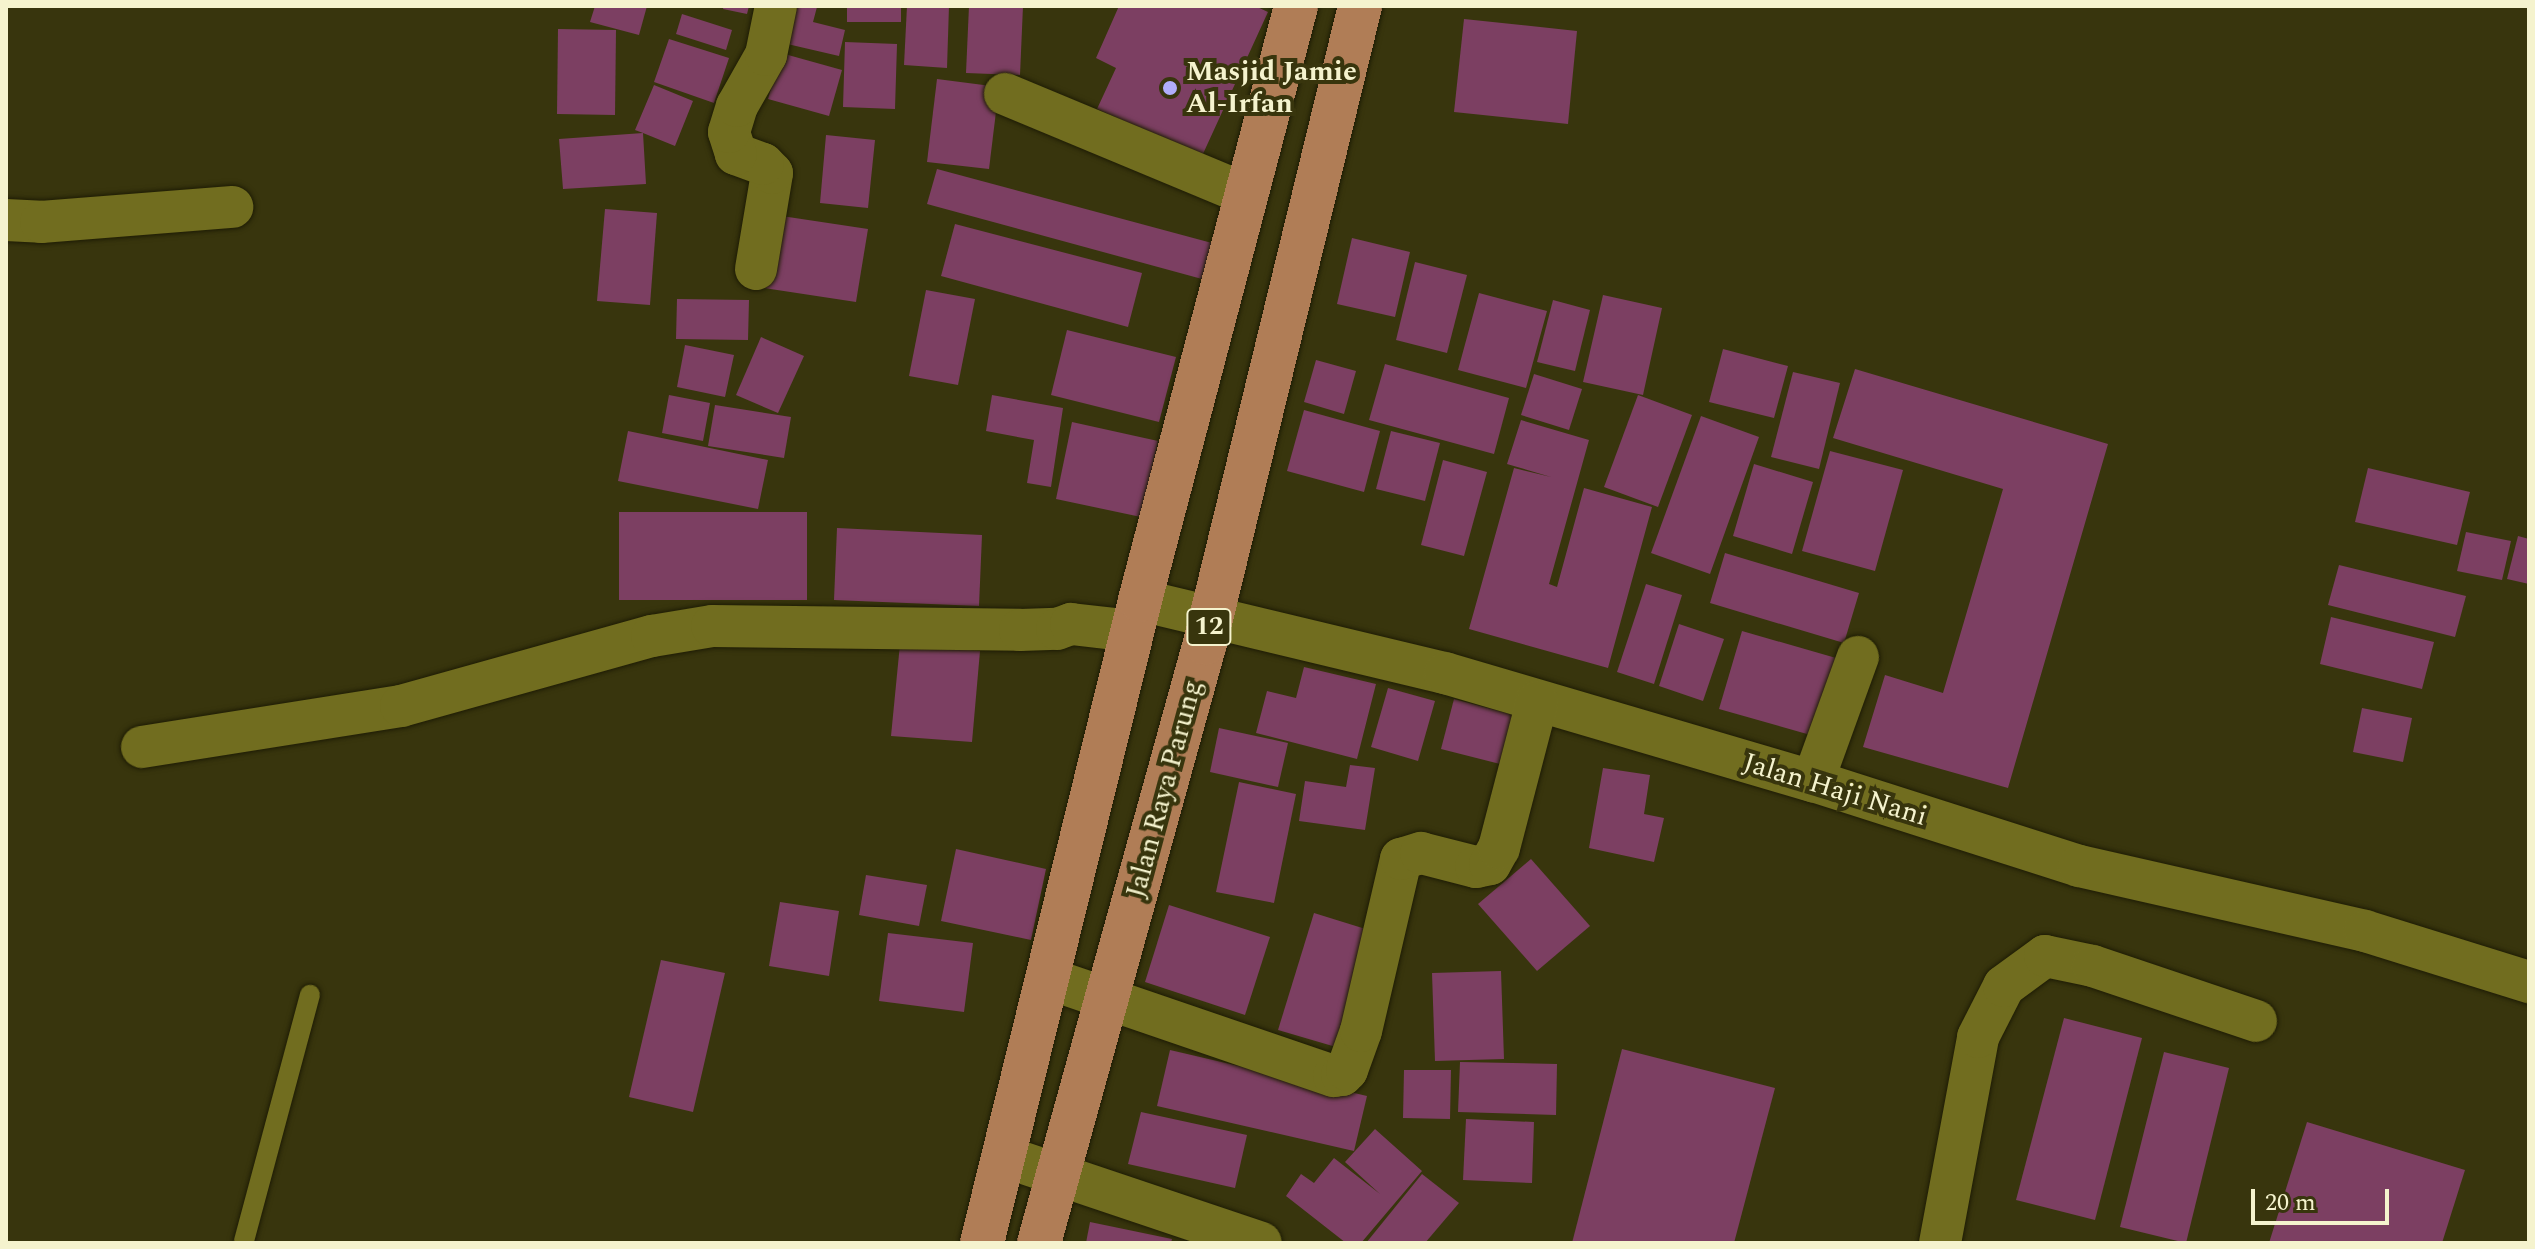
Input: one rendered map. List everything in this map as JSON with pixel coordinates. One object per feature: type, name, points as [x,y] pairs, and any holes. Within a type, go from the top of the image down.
[{"type":"highway","points":[[982,1243],[1136,615],[1296,6]]},
{"type":"highway","name":"Jalan Raya Parung","points":[[1039,1243],[1212,615],[1360,6]]},
{"type":"street","points":[[756,269],[772,173],[763,164],[736,154],[729,132],[737,106],[766,55],[776,6]]},
{"type":"street","points":[[1005,94],[1245,194]]},
{"type":"street","points":[[6,220],[41,222],[232,207]]},
{"type":"street","name":"Jalan Haji Nani","points":[[142,747],[401,706],[652,636],[712,626],[1020,630],[1057,629],[1071,624],[1136,615],[1212,615],[1445,673],[1813,781],[2079,866],[2365,931],[2529,982]]},
{"type":"street","points":[[1813,781],[1858,657]]},
{"type":"street","points":[[1047,978],[1108,996],[1334,1076],[1342,1075],[1347,1070],[1361,1031],[1401,859],[1421,853],[1476,867],[1490,864],[1499,848],[1537,702]]},
{"type":"street","points":[[1940,1243],[1978,1037],[2004,986],[2045,956],[2093,966],[2256,1021]]},
{"type":"street","points":[[1003,1156],[1261,1243]]},
{"type":"lane","points":[[246,1242],[310,995]]},
{"type":"building","points":[[595,6],[647,6],[639,35],[590,22]]},
{"type":"building","points":[[724,6],[749,6],[747,14],[723,9]]},
{"type":"building","points":[[790,6],[817,7],[813,22],[845,30],[839,56],[783,43]]},
{"type":"building","points":[[847,6],[901,6],[901,22],[847,22]]},
{"type":"building","points":[[907,6],[949,6],[947,68],[904,65]]},
{"type":"building","points":[[969,6],[1023,6],[1020,75],[966,73]]},
{"type":"building","name":"Masjid Jamie Al-Irfan","points":[[1119,6],[1255,6],[1268,12],[1202,156],[1097,109],[1116,68],[1096,58]]},
{"type":"building","points":[[682,14],[732,30],[726,50],[676,34]]},
{"type":"building","points":[[1464,19],[1577,31],[1568,124],[1454,112]]},
{"type":"building","points":[[558,29],[616,30],[615,115],[557,114]]},
{"type":"building","points":[[669,39],[729,58],[714,103],[654,82]]},
{"type":"building","points":[[845,42],[897,44],[895,109],[843,107]]},
{"type":"building","points":[[781,53],[842,70],[829,116],[768,99]]},
{"type":"building","points":[[937,79],[999,87],[989,169],[927,162]]},
{"type":"building","points":[[654,85],[693,101],[675,146],[635,130]]},
{"type":"building","points":[[643,133],[646,184],[563,189],[559,139]]},
{"type":"building","points":[[826,135],[875,140],[868,208],[820,203]]},
{"type":"building","points":[[937,169],[1223,246],[1213,282],[927,204]]},
{"type":"building","points":[[605,209],[657,213],[650,305],[597,301]]},
{"type":"building","points":[[775,215],[868,229],[856,302],[764,288]]},
{"type":"building","points":[[955,224],[1142,273],[1128,327],[941,276]]},
{"type":"building","points":[[1352,238],[1410,252],[1395,317],[1337,304]]},
{"type":"building","points":[[1415,262],[1467,275],[1447,353],[1396,340]]},
{"type":"building","points":[[926,290],[975,299],[958,385],[909,376]]},
{"type":"building","points":[[1479,293],[1547,311],[1526,388],[1458,370]]},
{"type":"building","points":[[1603,295],[1662,308],[1643,395],[1583,382]]},
{"type":"building","points":[[677,299],[749,300],[748,340],[676,339]]},
{"type":"building","points":[[1553,300],[1590,310],[1575,371],[1537,362]]},
{"type":"building","points":[[1067,330],[1176,357],[1159,422],[1051,395]]},
{"type":"building","points":[[761,337],[804,356],[778,413],[736,395]]},
{"type":"building","points":[[685,345],[734,355],[725,397],[677,387]]},
{"type":"building","points":[[1723,349],[1788,366],[1774,418],[1709,402]]},
{"type":"building","points":[[1316,360],[1356,371],[1344,414],[1304,402]]},
{"type":"building","points":[[1385,364],[1509,398],[1494,454],[1369,420]]},
{"type":"building","points":[[1855,369],[2108,444],[2008,788],[1863,747],[1885,675],[1943,693],[2003,489],[1833,438]]},
{"type":"building","points":[[1793,372],[1840,383],[1819,469],[1771,457]]},
{"type":"building","points":[[1534,374],[1582,389],[1569,430],[1521,415]]},
{"type":"building","points":[[669,395],[710,403],[703,441],[662,433]]},
{"type":"building","points":[[992,395],[1063,408],[1051,487],[1027,483],[1034,440],[986,431]]},
{"type":"building","points":[[1638,395],[1692,415],[1658,507],[1604,487]]},
{"type":"building","points":[[715,405],[791,417],[784,458],[708,446]]},
{"type":"building","points":[[1304,410],[1380,431],[1364,492],[1287,471]]},
{"type":"building","points":[[1701,416],[1759,437],[1710,574],[1651,553]]},
{"type":"building","points":[[1521,420],[1589,440],[1549,584],[1557,587],[1584,488],[1652,507],[1608,668],[1469,629],[1514,468],[1551,477],[1507,464]]},
{"type":"building","points":[[1072,422],[1158,441],[1141,517],[1056,499]]},
{"type":"building","points":[[628,431],[768,460],[758,509],[618,481]]},
{"type":"building","points":[[1391,431],[1440,443],[1425,501],[1376,489]]},
{"type":"building","points":[[1830,451],[1903,470],[1875,571],[1802,551]]},
{"type":"building","points":[[1443,460],[1487,472],[1464,556],[1421,545]]},
{"type":"building","points":[[1754,464],[1813,482],[1792,554],[1733,536]]},
{"type":"building","points":[[2368,468],[2470,492],[2457,545],[2355,522]]},
{"type":"building","points":[[619,512],[807,512],[807,600],[619,600]]},
{"type":"building","points":[[837,528],[982,535],[979,606],[834,600]]},
{"type":"building","points":[[2466,532],[2511,541],[2502,580],[2457,571]]},
{"type":"building","points":[[2518,536],[2529,539],[2529,584],[2507,579]]},
{"type":"building","points":[[1725,553],[1859,593],[1844,643],[1710,603]]},
{"type":"building","points":[[2339,565],[2466,596],[2455,637],[2328,605]]},
{"type":"building","points":[[1646,584],[1682,595],[1654,684],[1617,672]]},
{"type":"building","points":[[2331,617],[2434,642],[2422,689],[2320,664]]},
{"type":"building","points":[[1679,624],[1724,639],[1703,701],[1659,686]]},
{"type":"building","points":[[1742,631],[1836,658],[1814,736],[1719,709]]},
{"type":"building","points":[[900,644],[980,651],[972,742],[891,736]]},
{"type":"building","points":[[1304,667],[1376,684],[1357,759],[1256,733],[1267,691],[1296,698]]},
{"type":"building","points":[[1388,688],[1435,701],[1418,761],[1371,747]]},
{"type":"building","points":[[1454,699],[1518,716],[1504,765],[1441,749]]},
{"type":"building","points":[[2362,708],[2412,718],[2403,762],[2353,752]]},
{"type":"building","points":[[1219,728],[1288,743],[1278,787],[1210,772]]},
{"type":"building","points":[[1350,765],[1375,768],[1365,830],[1299,821],[1305,781],[1346,787]]},
{"type":"building","points":[[1603,768],[1650,775],[1644,814],[1664,818],[1654,862],[1589,848]]},
{"type":"building","points":[[1239,782],[1296,794],[1274,903],[1216,892]]},
{"type":"building","points":[[956,849],[1046,869],[1031,940],[941,921]]},
{"type":"building","points":[[1531,859],[1590,926],[1537,971],[1478,904]]},
{"type":"building","points":[[866,875],[927,885],[919,926],[859,915]]},
{"type":"building","points":[[780,902],[839,911],[829,976],[769,966]]},
{"type":"building","points":[[1169,905],[1270,937],[1245,1015],[1145,982]]},
{"type":"building","points":[[1314,913],[1372,931],[1336,1047],[1278,1030]]},
{"type":"building","points":[[888,933],[973,943],[964,1012],[879,1001]]},
{"type":"building","points":[[661,960],[725,973],[693,1112],[629,1097]]},
{"type":"building","points":[[1501,971],[1504,1059],[1435,1061],[1432,973]]},
{"type":"building","points":[[2064,1018],[2142,1038],[2095,1220],[2016,1200]]},
{"type":"building","points":[[1622,1049],[1775,1088],[1734,1243],[1572,1243]]},
{"type":"building","points":[[1170,1050],[1367,1096],[1354,1151],[1157,1106]]},
{"type":"building","points":[[2164,1052],[2229,1068],[2186,1243],[2120,1227]]},
{"type":"building","points":[[1460,1062],[1557,1064],[1556,1115],[1458,1112]]},
{"type":"building","points":[[1404,1070],[1451,1070],[1450,1119],[1403,1118]]},
{"type":"building","points":[[1141,1112],[1247,1135],[1235,1188],[1128,1164]]},
{"type":"building","points":[[1466,1119],[1534,1122],[1532,1183],[1463,1180]]},
{"type":"building","points":[[2307,1122],[2465,1170],[2442,1243],[2269,1243]]},
{"type":"building","points":[[1375,1129],[1422,1171],[1361,1243],[1346,1243],[1286,1196],[1301,1174],[1314,1183],[1334,1158],[1380,1194],[1345,1162]]},
{"type":"building","points":[[1422,1174],[1459,1203],[1425,1243],[1366,1243]]},
{"type":"building","points":[[1090,1222],[1172,1239],[1171,1243],[1086,1243]]},
{"type":"place","name":"Masjid Jamie Al-Irfan","points":[[1170,88]]}]
